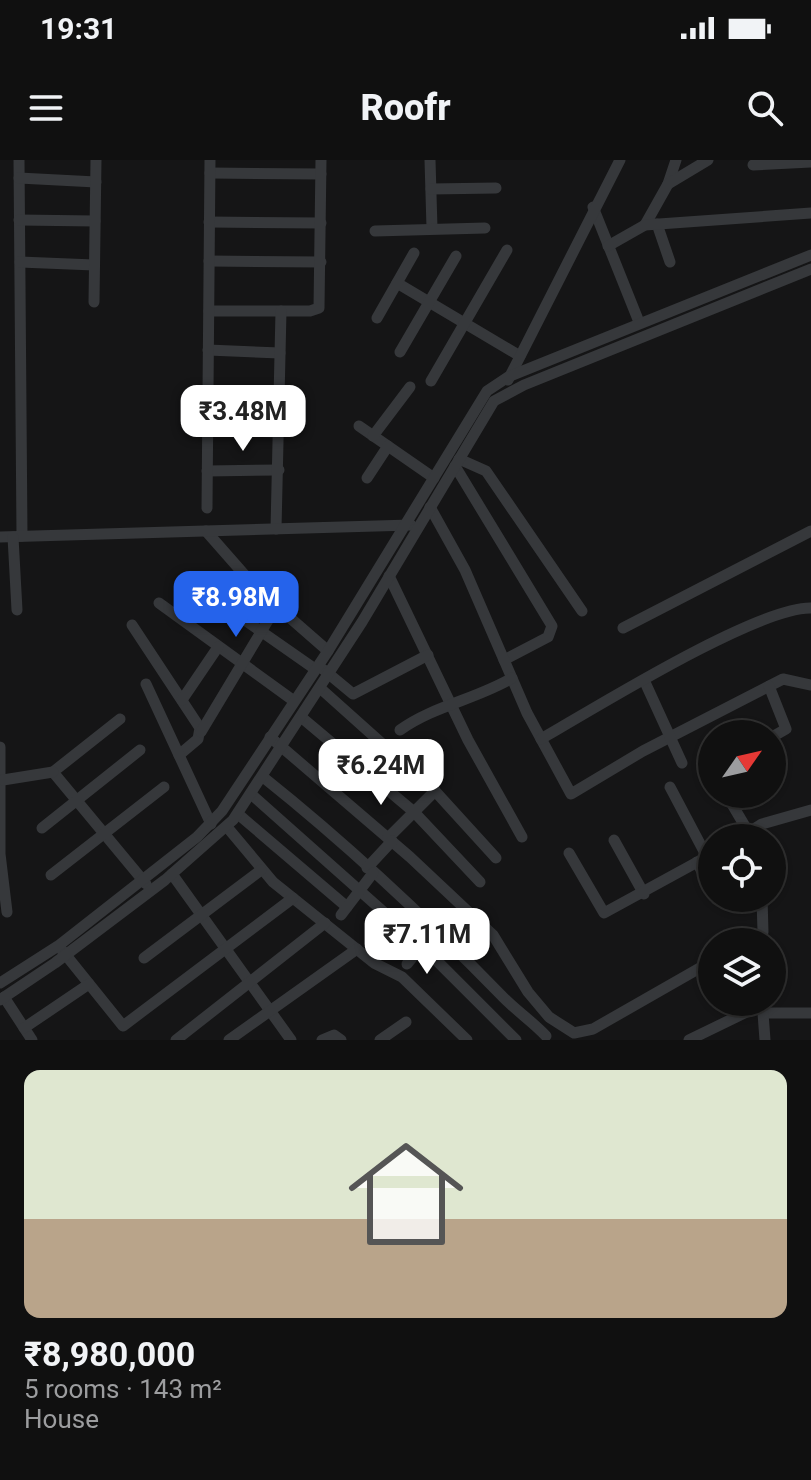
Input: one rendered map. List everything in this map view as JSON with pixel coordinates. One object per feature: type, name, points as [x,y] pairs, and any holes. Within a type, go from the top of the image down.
[{"type":"street","points":[[17,610],[12,537],[20,262],[19,160]]},
{"type":"street","points":[[94,302],[96,160]]},
{"type":"street","points":[[209,311],[319,308],[321,160]]},
{"type":"street","points":[[430,160],[432,228]]},
{"type":"street","points":[[509,393],[508,377],[593,207],[620,160]]},
{"type":"street","points":[[670,262],[651,224],[676,160]]},
{"type":"street","points":[[668,184],[708,160]]},
{"type":"street","points":[[753,165],[811,162]]},
{"type":"street","points":[[207,508],[210,166],[321,174]]},
{"type":"street","points":[[19,178],[96,182]]},
{"type":"street","points":[[431,189],[496,188]]},
{"type":"street","points":[[593,207],[639,322]]},
{"type":"street","points":[[608,246],[651,224],[811,213]]},
{"type":"street","points":[[19,220],[95,221]]},
{"type":"street","points":[[209,222],[321,223]]},
{"type":"street","points":[[375,231],[485,228]]},
{"type":"street","points":[[431,381],[507,250]]},
{"type":"street","points":[[377,318],[414,253]]},
{"type":"street","points":[[32,1040],[23,1034],[2,998],[211,824],[233,796],[328,651],[481,397],[508,377],[811,255]]},
{"type":"street","points":[[400,352],[456,256]]},
{"type":"street","points":[[209,261],[321,262]]},
{"type":"street","points":[[20,262],[94,265]]},
{"type":"street","points":[[0,983],[62,950],[151,890],[227,827],[320,688],[492,402],[811,269]]},
{"type":"street","points":[[397,283],[520,356]]},
{"type":"street","points":[[276,529],[281,311]]},
{"type":"street","points":[[208,350],[280,353]]},
{"type":"street","points":[[373,436],[410,387]]},
{"type":"street","points":[[208,392],[280,397]]},
{"type":"street","points":[[359,426],[434,478]]},
{"type":"street","points":[[208,430],[279,432]]},
{"type":"street","points":[[367,478],[388,446]]},
{"type":"street","points":[[457,462],[486,471],[582,611]]},
{"type":"street","points":[[457,462],[552,626],[548,637],[504,660]]},
{"type":"street","points":[[207,471],[279,470]]},
{"type":"street","points":[[430,507],[465,570],[512,678],[571,794],[670,737],[783,679],[811,685]]},
{"type":"street","points":[[12,537],[419,525]]},
{"type":"street","points":[[206,531],[276,607],[328,651]]},
{"type":"street","points":[[623,628],[811,531]]},
{"type":"street","points":[[389,576],[452,707],[522,837]]},
{"type":"street","points":[[189,581],[349,692],[358,693],[428,655]]},
{"type":"street","points":[[159,603],[294,701]]},
{"type":"street","points":[[179,755],[201,732],[276,607]]},
{"type":"street","points":[[541,739],[644,680],[755,625],[795,608],[811,608]]},
{"type":"street","points":[[132,625],[201,732]]},
{"type":"street","points":[[182,700],[218,647]]},
{"type":"street","points":[[400,730],[428,714],[495,690],[512,678]]},
{"type":"street","points":[[644,680],[682,763]]},
{"type":"street","points":[[146,684],[211,824]]},
{"type":"street","points":[[769,686],[782,720]]},
{"type":"street","points":[[320,688],[435,791],[496,858]]},
{"type":"street","points":[[301,717],[414,812],[480,882]]},
{"type":"street","points":[[3,780],[53,772],[120,719]]},
{"type":"street","points":[[270,737],[390,840],[493,935],[528,992],[549,1017],[574,1033],[593,1029],[698,969]]},
{"type":"street","points":[[0,747],[3,780],[0,854],[7,912]]},
{"type":"street","points":[[42,828],[140,750]]},
{"type":"street","points":[[53,772],[79,799],[151,890]]},
{"type":"street","points":[[263,777],[312,816],[436,929],[543,1038],[561,1025]]},
{"type":"street","points":[[51,875],[164,787]]},
{"type":"street","points":[[670,787],[698,844]]},
{"type":"street","points":[[238,814],[344,911],[390,840],[435,791]]},
{"type":"street","points":[[251,794],[422,946],[516,1040]]},
{"type":"street","points":[[762,824],[811,810]]},
{"type":"street","points":[[227,827],[261,870],[378,966],[402,977],[467,1040]]},
{"type":"street","points":[[614,840],[644,894]]},
{"type":"street","points":[[569,853],[599,911],[609,912],[698,862]]},
{"type":"street","points":[[144,958],[261,870]]},
{"type":"street","points":[[172,874],[291,1040]]},
{"type":"street","points":[[62,950],[123,1026],[293,898]]},
{"type":"street","points":[[176,1040],[325,923]]},
{"type":"street","points":[[407,964],[436,929]]},
{"type":"street","points":[[229,1040],[357,949]]},
{"type":"street","points":[[23,1034],[89,984]]},
{"type":"street","points":[[786,1009],[811,1013]]},
{"type":"street","points":[[689,1040],[741,1016]]},
{"type":"street","points":[[764,1016],[765,1040]]},
{"type":"street","points":[[380,1040],[406,1022]]},
{"type":"street","points":[[322,1040],[334,1035],[341,1040]]}]
